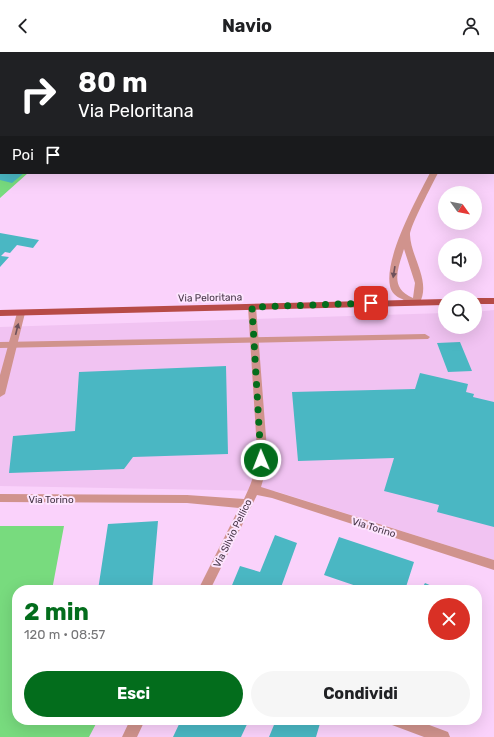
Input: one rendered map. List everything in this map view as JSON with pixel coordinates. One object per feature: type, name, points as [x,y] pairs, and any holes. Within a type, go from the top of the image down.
[{"type":"main road","points":[[482,301],[494,301]]},
{"type":"main road","name":"Via Peloritana","points":[[0,313],[438,302]]},
{"type":"street","points":[[406,236],[409,254],[420,280],[420,293],[416,302],[398,294],[394,288],[392,278],[396,261],[416,208],[433,174]]},
{"type":"street","name":"Via Silvio Pellico","points":[[206,585],[254,490],[261,470],[262,450],[252,307]]},
{"type":"street","points":[[0,394],[21,313]]},
{"type":"street","points":[[0,346],[255,339],[425,337]]},
{"type":"street","name":"Via Torino","points":[[254,490],[272,494],[494,564]]},
{"type":"street","name":"Via Torino","points":[[0,498],[188,499],[246,504]]},
{"type":"street","points":[[129,737],[135,725]]},
{"type":"street","points":[[411,725],[443,737]]},
{"type":"shaded area","points":[[494,310],[494,560],[275,491],[0,486],[0,327],[438,313],[438,334],[482,334],[482,311]]},
{"type":"green space","points":[[0,174],[27,174],[0,198]]},
{"type":"green space","points":[[0,526],[64,526],[53,585],[12,585],[12,725],[95,725],[89,737],[0,737]]},
{"type":"building","points":[[0,174],[23,174],[12,183],[0,180]]},
{"type":"building","points":[[0,233],[39,240],[33,248],[17,245],[10,253],[5,252],[1,256],[9,257],[0,267]]},
{"type":"building","points":[[460,342],[472,371],[448,372],[437,343]]},
{"type":"building","points":[[226,366],[228,454],[133,457],[124,469],[9,473],[13,436],[75,431],[79,372]]},
{"type":"building","points":[[420,373],[468,384],[466,392],[474,394],[473,397],[494,402],[494,527],[437,512],[439,505],[384,491],[394,458],[298,461],[292,392],[415,389]]},
{"type":"building","points":[[158,521],[152,585],[99,585],[108,524]]},
{"type":"building","points":[[275,535],[297,543],[282,585],[232,585],[240,566],[260,572]]},
{"type":"building","points":[[339,537],[414,562],[407,585],[353,585],[324,575]]},
{"type":"building","points":[[179,725],[247,725],[241,737],[173,737]]},
{"type":"building","points":[[274,725],[320,725],[316,737],[269,737]]},
{"type":"route","points":[[261,460],[262,450],[252,307],[371,303]]}]
